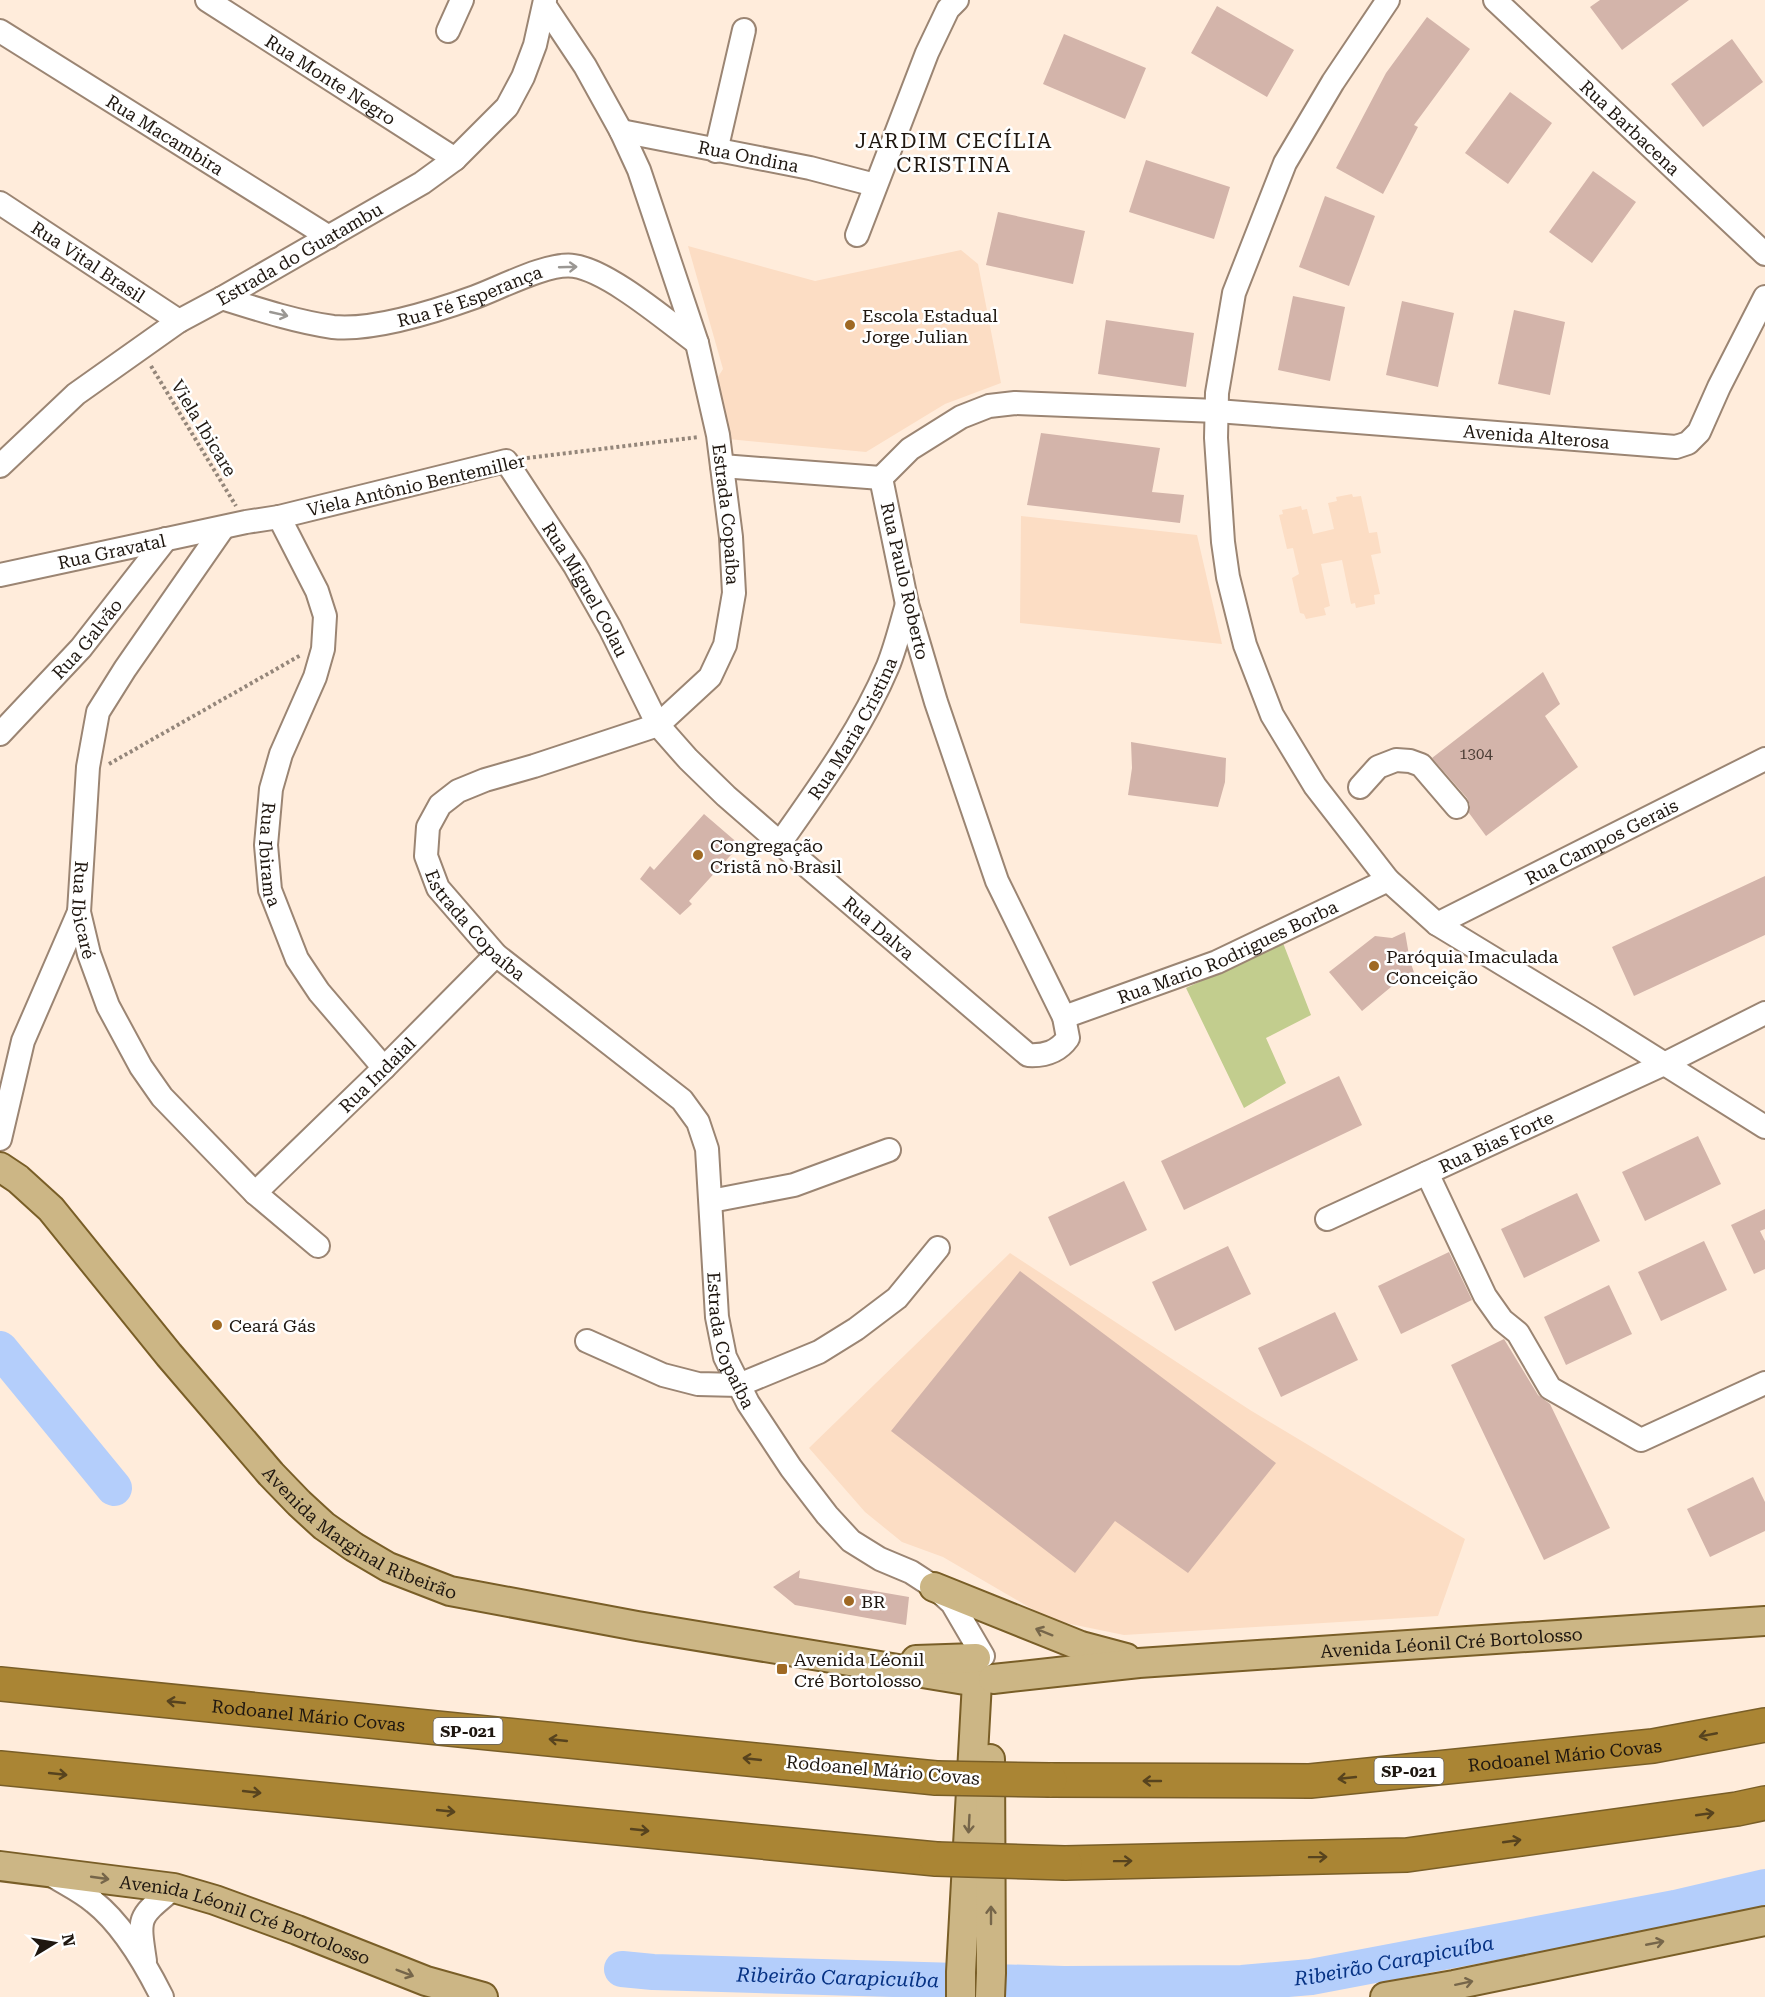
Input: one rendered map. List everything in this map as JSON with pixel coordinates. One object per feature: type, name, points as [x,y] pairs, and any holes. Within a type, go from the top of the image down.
[{"type":"highway","name":"Rodoanel Mário Covas","points":[[0,1684],[936,1778],[1310,1781],[1653,1746],[1765,1725]]},
{"type":"highway","points":[[0,1768],[936,1859],[1065,1863],[1407,1855],[1737,1809],[1765,1803]]},
{"type":"main road","name":"Avenida Marginal Ribeirão","points":[[0,1167],[18,1179],[51,1209],[169,1355],[271,1474],[324,1526],[388,1567],[450,1591],[854,1663]]},
{"type":"main road","points":[[934,1587],[1081,1647],[1139,1663]]},
{"type":"main road","name":"Avenida Léonil Cré Bortolosso","points":[[854,1663],[985,1669],[1139,1663],[1765,1621]]},
{"type":"main road","points":[[961,1984],[985,1669]]},
{"type":"main road","points":[[985,1669],[990,1985]]},
{"type":"main road","name":"Avenida Léonil Cré Bortolosso","points":[[0,1866],[174,1888],[215,1900],[297,1930],[426,1981],[483,1997]]},
{"type":"main road","points":[[1386,1997],[1765,1921]]},
{"type":"street","name":"Rua Monte Negro","points":[[207,0],[455,159]]},
{"type":"street","points":[[448,30],[462,0]]},
{"type":"street","points":[[857,235],[927,53],[948,9],[957,0]]},
{"type":"street","points":[[1388,0],[1333,82],[1285,162],[1234,293],[1217,393],[1216,438],[1223,542],[1228,577],[1245,645],[1272,715],[1315,786],[1388,880],[1437,924],[1765,1127]]},
{"type":"street","name":"Rua Barbacena","points":[[1495,0],[1765,254]]},
{"type":"street","name":"Estrada do Guatambu","points":[[0,466],[76,394],[179,321],[422,183],[455,159],[507,107],[523,77],[535,45],[545,3]]},
{"type":"street","name":"Estrada Copaíba","points":[[545,3],[585,66],[621,131],[639,170],[697,343],[718,435],[731,537],[734,593],[725,645],[710,677],[658,724],[485,780],[458,791],[440,805],[428,827],[426,856],[438,888],[496,955],[682,1100],[698,1122],[707,1149],[717,1317],[725,1357],[748,1403],[791,1468],[851,1541],[880,1559],[911,1572],[934,1587],[952,1603],[985,1669]]},
{"type":"street","points":[[716,151],[744,30]]},
{"type":"street","name":"Rua Macambira","points":[[0,31],[329,237]]},
{"type":"street","name":"Rua Ondina","points":[[621,131],[810,168],[875,185]]},
{"type":"street","name":"Rua Vital Brasil","points":[[0,203],[179,321]]},
{"type":"street","name":"Rua Fé Esperança","points":[[222,298],[333,327],[362,327],[391,322],[473,297],[542,270],[573,266],[594,272],[633,295],[697,343]]},
{"type":"street","name":"Avenida Alterosa","points":[[1217,411],[1676,447],[1688,443],[1699,432],[1765,297]]},
{"type":"street","name":"Rua Paulo Roberto","points":[[1064,1017],[997,881],[936,702],[908,604],[881,478],[910,449],[961,417],[988,406],[1015,403],[1217,411]]},
{"type":"street","name":"Viela Antônio Bentemiller","points":[[223,528],[279,517],[506,461]]},
{"type":"street","name":"Rua Miguel Colau","points":[[506,461],[575,566],[610,628],[658,724]]},
{"type":"street","points":[[722,466],[881,478]]},
{"type":"street","name":"Rua Ibirama","points":[[279,517],[317,591],[325,616],[323,642],[315,678],[281,754],[271,789],[266,845],[270,890],[297,959],[319,992],[384,1068]]},
{"type":"street","name":"Rua Gravatal","points":[[0,575],[223,528]]},
{"type":"street","name":"Rua Ibicaré","points":[[223,528],[125,669],[98,712],[87,776],[79,912],[88,954],[108,1006],[141,1067],[162,1097],[255,1193],[318,1246]]},
{"type":"street","name":"Rua Galvão","points":[[0,734],[81,648],[166,539]]},
{"type":"street","name":"Rua Maria Cristina","points":[[780,843],[841,755],[871,702],[889,664],[908,604]]},
{"type":"street","name":"Rua Dalva","points":[[658,724],[688,759],[726,796],[1028,1055],[1042,1056],[1063,1045],[1068,1038],[1064,1017]]},
{"type":"street","name":"Rua Campos Gerais","points":[[1437,924],[1765,759]]},
{"type":"street","points":[[1360,787],[1378,767],[1396,760],[1410,761],[1421,765],[1457,807]]},
{"type":"street","name":"Rua Mario Rodrigues Borba","points":[[1064,1017],[1217,962],[1388,880]]},
{"type":"street","points":[[0,1139],[22,1041],[79,912]]},
{"type":"street","name":"Rua Indaial","points":[[255,1193],[496,955]]},
{"type":"street","name":"Rua Bias Forte","points":[[1327,1219],[1664,1064],[1765,1013]]},
{"type":"street","points":[[711,1201],[794,1185],[889,1150]]},
{"type":"street","points":[[1427,1173],[1485,1296],[1502,1320],[1518,1333],[1550,1388],[1641,1440],[1765,1383]]},
{"type":"street","points":[[587,1341],[663,1375],[698,1384],[739,1385],[819,1352],[856,1329],[897,1298],[938,1248]]},
{"type":"street","points":[[45,1871],[94,1902],[117,1926],[145,1963],[162,1997]]},
{"type":"street","points":[[145,1963],[141,1923],[145,1911],[174,1888]]},
{"type":"path","name":"Viela Ibicare","points":[[140,348],[246,522]]},
{"type":"path","name":"Viela Antônio Bentemiller","points":[[506,461],[718,435]]},
{"type":"path","points":[[87,776],[323,642]]},
{"type":"shaded area","name":"Escola Estadual Jorge Julian","points":[[688,246],[815,281],[961,250],[978,264],[1001,383],[945,404],[866,452],[728,439],[718,377],[723,369]]},
{"type":"shaded area","points":[[1352,494],[1353,497],[1361,496],[1369,533],[1377,532],[1381,553],[1371,555],[1380,594],[1374,595],[1375,604],[1356,608],[1355,603],[1351,604],[1342,560],[1321,564],[1330,606],[1324,608],[1326,615],[1306,619],[1304,614],[1300,613],[1292,578],[1299,574],[1293,548],[1287,549],[1279,515],[1283,514],[1282,510],[1301,506],[1302,510],[1307,509],[1313,534],[1334,529],[1328,503],[1337,501],[1336,497]]},
{"type":"shaded area","points":[[1021,516],[1197,535],[1222,644],[1020,623]]},
{"type":"shaded area","points":[[1010,1253],[1250,1410],[1465,1539],[1438,1616],[1124,1635],[1051,1620],[943,1557],[902,1542],[865,1512],[809,1448]]},
{"type":"green space","points":[[1283,943],[1311,1015],[1266,1038],[1286,1083],[1244,1108],[1186,988]]},
{"type":"building","points":[[1600,0],[1689,0],[1622,50],[1590,7]]},
{"type":"building","points":[[1217,6],[1294,50],[1267,97],[1191,53]]},
{"type":"building","points":[[1427,17],[1470,49],[1414,125],[1418,127],[1383,194],[1336,168],[1386,73]]},
{"type":"building","points":[[1064,34],[1146,68],[1125,119],[1043,84]]},
{"type":"building","points":[[1732,39],[1763,82],[1703,127],[1671,84]]},
{"type":"building","points":[[1510,92],[1552,123],[1508,184],[1465,153]]},
{"type":"building","points":[[1146,160],[1230,187],[1214,239],[1129,212]]},
{"type":"building","points":[[1593,171],[1636,202],[1592,263],[1549,232]]},
{"type":"building","points":[[1325,196],[1375,216],[1349,286],[1299,267]]},
{"type":"building","points":[[998,212],[1085,231],[1073,284],[986,265]]},
{"type":"building","points":[[1293,296],[1345,307],[1330,381],[1278,370]]},
{"type":"building","points":[[1402,301],[1454,313],[1438,387],[1386,375]]},
{"type":"building","points":[[1514,310],[1565,322],[1550,395],[1498,384]]},
{"type":"building","points":[[1106,320],[1194,333],[1186,387],[1098,374]]},
{"type":"building","points":[[1041,433],[1160,448],[1152,492],[1184,495],[1180,523],[1027,505]]},
{"type":"building","points":[[1543,672],[1560,704],[1545,716],[1578,767],[1486,836],[1469,813],[1470,805],[1467,798],[1432,758]]},
{"type":"building","points":[[1131,742],[1226,758],[1225,782],[1218,807],[1128,795],[1132,768]]},
{"type":"building","name":"Congregação Cristã no Brasil","points":[[704,814],[740,845],[689,901],[692,904],[680,915],[640,879],[650,866],[654,870]]},
{"type":"building","points":[[1765,876],[1765,935],[1634,996],[1612,947]]},
{"type":"building","name":"Paróquia Imaculada Conceição","points":[[1405,932],[1410,961],[1416,978],[1391,987],[1362,1011],[1329,972],[1375,936],[1392,938]]},
{"type":"building","points":[[1339,1076],[1362,1125],[1184,1210],[1161,1161]]},
{"type":"building","points":[[1698,1136],[1721,1184],[1645,1221],[1622,1172]]},
{"type":"building","points":[[1124,1181],[1147,1230],[1070,1266],[1048,1217]]},
{"type":"building","points":[[1577,1193],[1600,1241],[1524,1278],[1501,1229]]},
{"type":"building","points":[[1765,1209],[1765,1229],[1760,1231],[1765,1241],[1765,1269],[1754,1274],[1731,1225]]},
{"type":"building","points":[[1704,1241],[1727,1290],[1661,1321],[1638,1272]]},
{"type":"building","points":[[1228,1246],[1251,1294],[1175,1331],[1152,1282]]},
{"type":"building","points":[[1449,1252],[1472,1300],[1401,1334],[1378,1286]]},
{"type":"building","points":[[1020,1271],[1276,1463],[1188,1573],[1115,1521],[1075,1573],[891,1431]]},
{"type":"building","points":[[1609,1285],[1632,1334],[1566,1365],[1544,1317]]},
{"type":"building","points":[[1335,1312],[1358,1360],[1281,1397],[1258,1348]]},
{"type":"building","points":[[1504,1339],[1538,1395],[1550,1404],[1610,1528],[1544,1560],[1451,1365]]},
{"type":"building","points":[[1753,1477],[1765,1502],[1765,1531],[1710,1557],[1687,1509]]},
{"type":"building","name":"BR","points":[[800,1570],[799,1578],[909,1597],[906,1625],[795,1605],[773,1587]]},
{"type":"waterway","name":"Ribeirão Carapicuíba","points":[[0,1349],[114,1488]]},
{"type":"waterway","name":"Ribeirão Carapicuíba","points":[[622,1969],[653,1972],[1064,1984],[1242,1983],[1311,1977],[1675,1908],[1765,1887]]},
{"type":"place","name":"Escola Estadual Jorge Julian","points":[[850,325]]},
{"type":"place","name":"Congregação Cristã no Brasil","points":[[698,855]]},
{"type":"place","name":"Paróquia Imaculada Conceição","points":[[1374,966]]},
{"type":"place","name":"Ceará Gás","points":[[217,1325]]},
{"type":"place","name":"BR","points":[[849,1601]]},
{"type":"place","name":"Avenida Léonil Cré Bortolosso","points":[[782,1669]]},
{"type":"district","name":"JARDIM CECÍLIA CRISTINA","points":[[954,153]]}]
